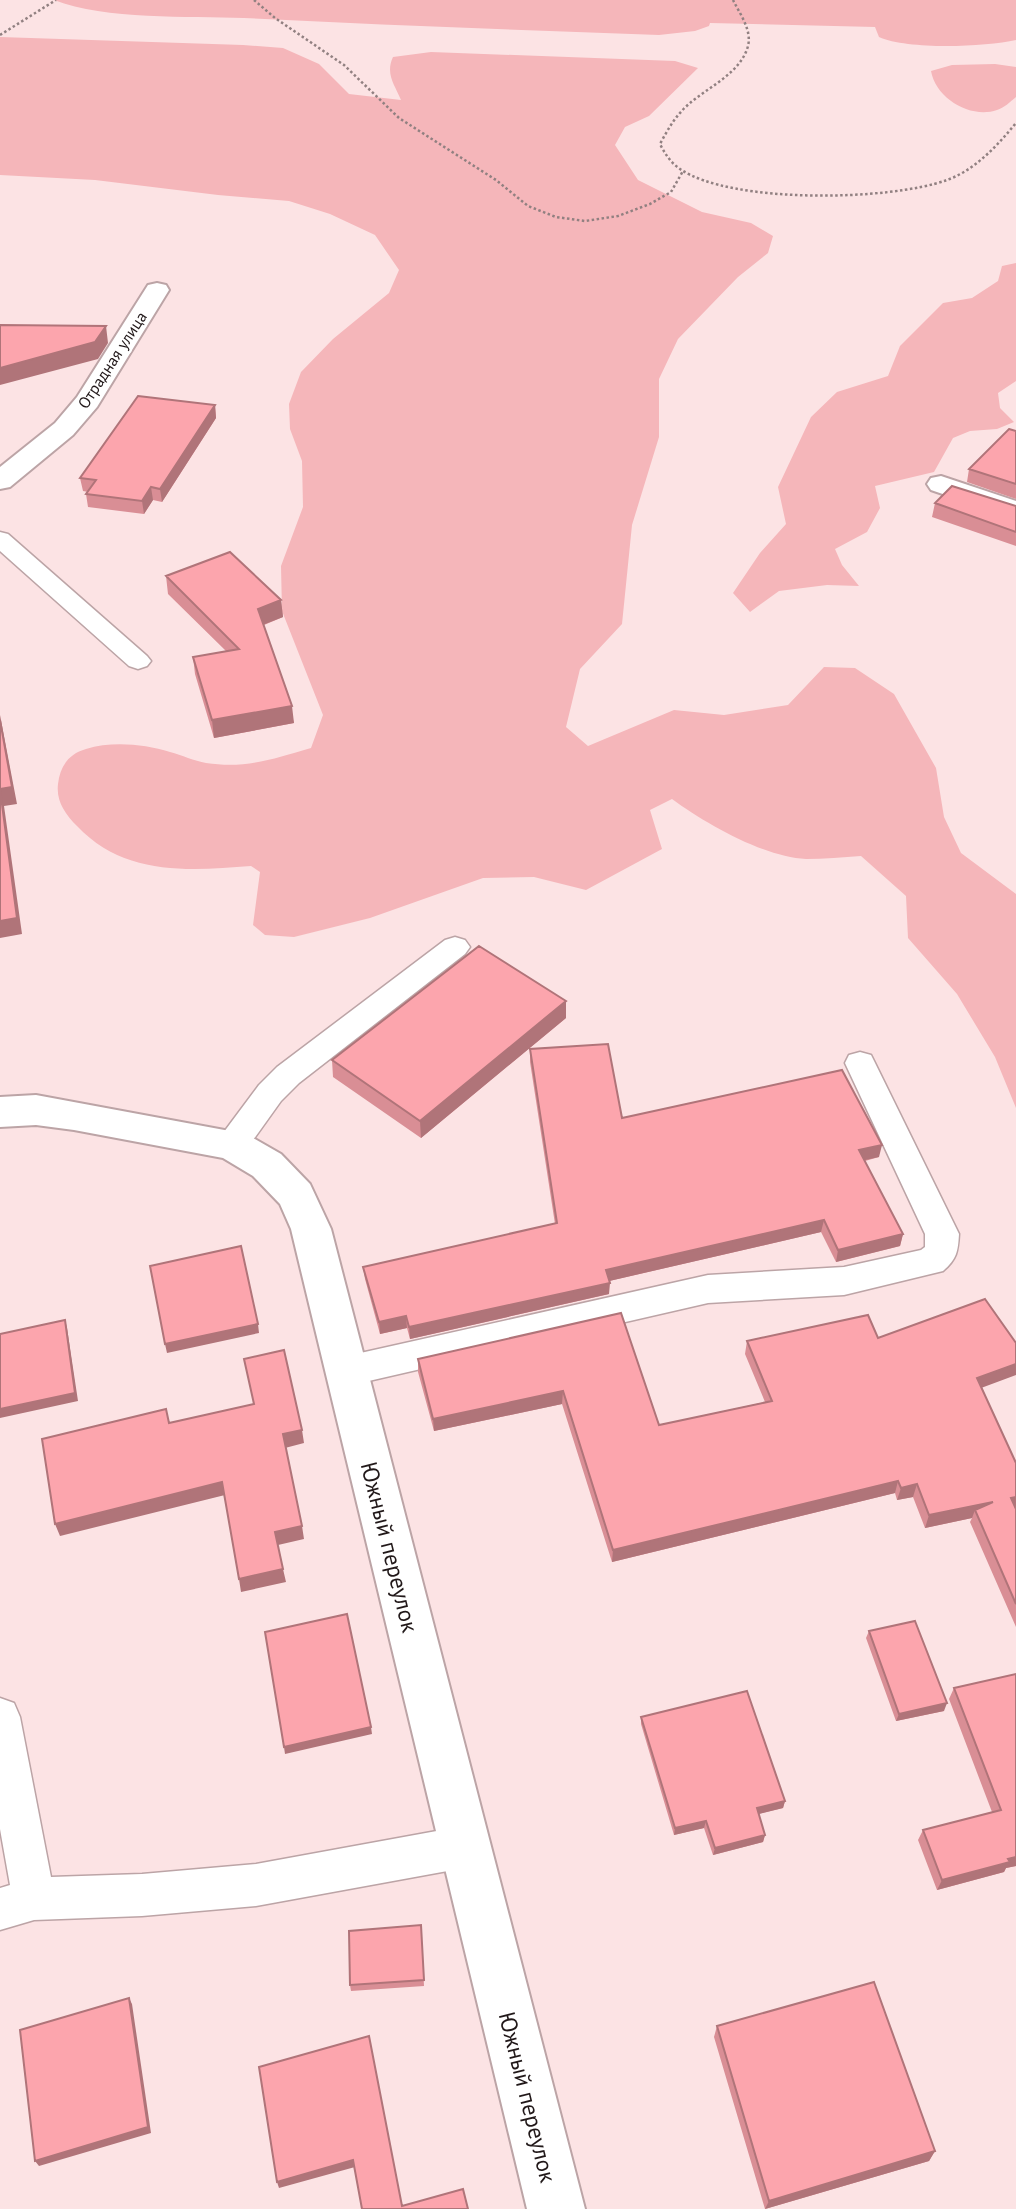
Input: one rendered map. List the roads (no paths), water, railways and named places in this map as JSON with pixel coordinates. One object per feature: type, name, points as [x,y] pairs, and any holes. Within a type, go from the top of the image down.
[{"type":"street","name":"Отрадная улица","points":[[0,481],[56,436],[89,401],[157,290]]},
{"type":"street","points":[[941,484],[1016,511]]},
{"type":"street","name":"Южный переулок","points":[[1,1111],[36,1110],[74,1115],[232,1146],[267,1164],[296,1195],[311,1229],[556,2209]]},
{"type":"lane","points":[[0,539],[138,661]]},
{"type":"lane","points":[[232,1146],[271,1093],[288,1075],[455,947]]},
{"type":"lane","points":[[347,1371],[708,1289],[844,1281],[931,1261],[941,1253],[942,1234],[860,1063]]},
{"type":"lane","points":[[0,1717],[17,1904],[256,1885],[464,1847]]}]
